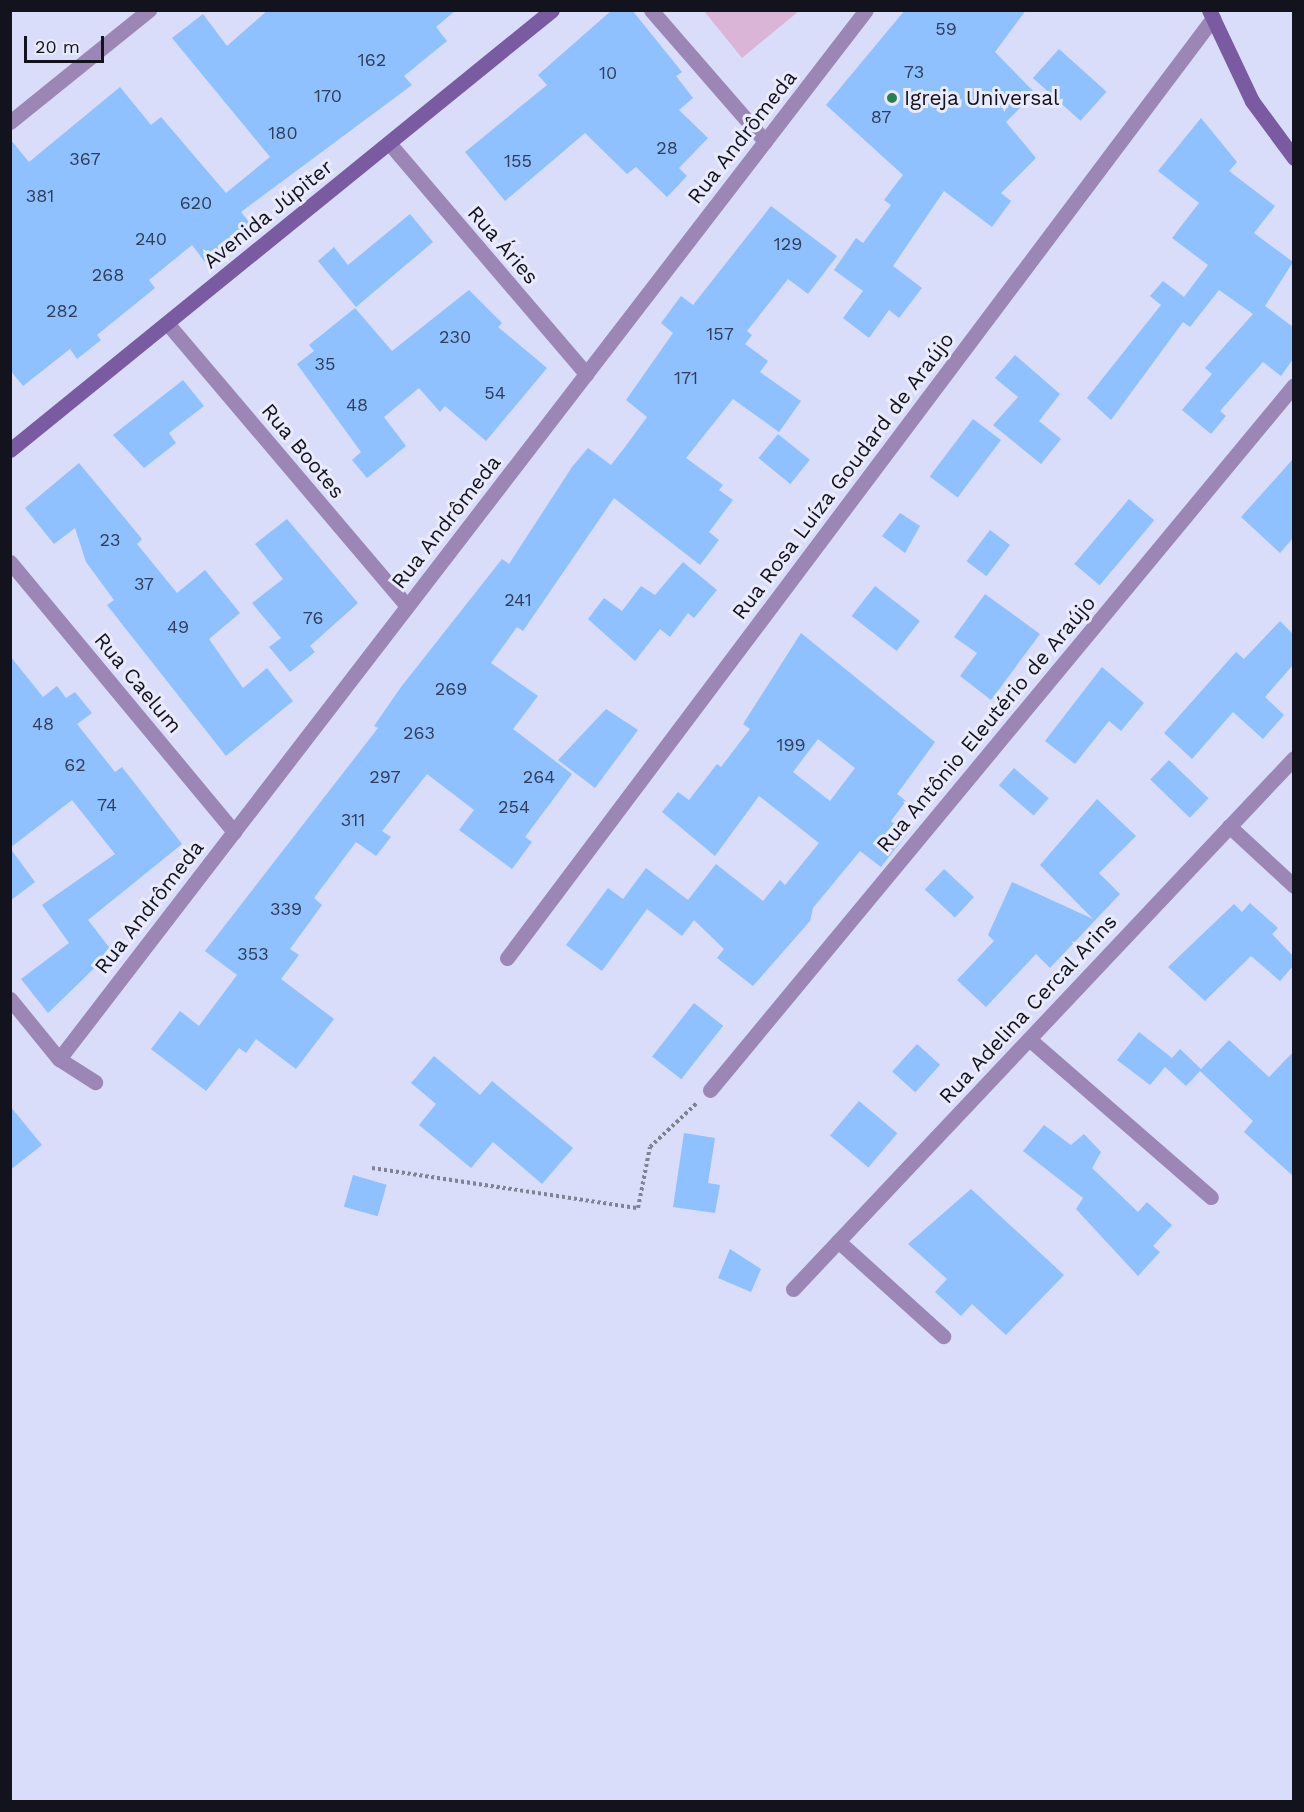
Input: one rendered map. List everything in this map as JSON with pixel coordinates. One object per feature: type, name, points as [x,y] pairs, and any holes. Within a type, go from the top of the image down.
[{"type":"main road","name":"Avenida Júpiter","points":[[10,450],[552,10]]},
{"type":"main road","points":[[1211,14],[1252,102],[1293,158]]},
{"type":"street","points":[[10,122],[149,10]]},
{"type":"street","points":[[651,10],[765,141]]},
{"type":"street","name":"Rua Andrômeda","points":[[59,1059],[866,10]]},
{"type":"street","name":"Rua Rosa Luíza Goudard de Araújo","points":[[507,958],[1211,14]]},
{"type":"street","name":"Rua Áries","points":[[389,143],[586,374]]},
{"type":"street","name":"Rua Bootes","points":[[167,323],[407,606]]},
{"type":"street","name":"Rua Antônio Eleutério de Araújo","points":[[710,1090],[1293,385]]},
{"type":"street","name":"Rua Caelum","points":[[10,562],[234,832]]},
{"type":"street","name":"Rua Adelina Cercal Arins","points":[[793,1289],[1293,758]]},
{"type":"street","points":[[1229,826],[1293,886]]},
{"type":"street","points":[[10,999],[59,1059],[95,1082]]},
{"type":"street","points":[[1029,1038],[1211,1197]]},
{"type":"street","points":[[838,1241],[943,1336]]},
{"type":"path","points":[[372,1168],[638,1208],[650,1147],[710,1090]]},
{"type":"shaded area","points":[[704,11],[799,11],[742,58]]},
{"type":"building","points":[[268,10],[456,10],[436,27],[447,41],[404,76],[412,85],[241,212],[252,226],[205,262],[192,245],[149,280],[155,288],[97,335],[101,340],[77,359],[70,349],[23,386],[10,370],[10,139],[29,162],[120,87],[151,125],[161,117],[226,193],[270,157],[172,38],[203,14],[227,46]]},
{"type":"building","points":[[612,10],[632,10],[682,72],[676,76],[693,98],[679,110],[708,138],[679,168],[687,176],[667,197],[636,167],[627,174],[585,133],[505,201],[465,152],[547,85],[538,75]]},
{"type":"building","points":[[905,10],[1026,10],[995,52],[1035,93],[1006,122],[1036,158],[1001,193],[1011,201],[992,227],[944,191],[893,266],[922,288],[899,318],[889,310],[869,338],[843,318],[863,291],[834,270],[856,238],[863,243],[891,205],[884,200],[903,175],[826,105]]},
{"type":"building","points":[[1059,49],[1107,92],[1080,121],[1033,78]]},
{"type":"building","points":[[1201,118],[1237,162],[1229,171],[1275,206],[1254,233],[1293,262],[1265,306],[1293,327],[1293,359],[1281,376],[1263,362],[1220,411],[1226,416],[1211,434],[1182,410],[1212,374],[1205,368],[1253,314],[1219,290],[1190,327],[1183,322],[1111,420],[1087,398],[1161,305],[1150,296],[1163,281],[1184,297],[1208,265],[1172,238],[1199,203],[1158,171]]},
{"type":"building","points":[[771,206],[837,256],[808,294],[788,279],[747,331],[752,335],[745,344],[768,361],[760,372],[801,401],[779,432],[733,399],[686,458],[723,485],[719,490],[733,500],[709,532],[719,540],[700,565],[614,498],[523,631],[517,627],[491,663],[538,696],[513,729],[572,774],[525,837],[532,842],[512,869],[459,830],[474,810],[427,774],[382,831],[391,837],[376,856],[356,842],[314,898],[322,905],[290,949],[299,955],[281,979],[334,1019],[296,1069],[256,1039],[246,1053],[239,1048],[206,1091],[151,1049],[180,1011],[199,1026],[237,975],[205,951],[378,728],[374,726],[401,687],[502,559],[509,564],[572,467],[588,448],[611,465],[625,447],[647,417],[626,400],[673,333],[661,323],[681,296],[693,305]]},
{"type":"building","points":[[410,214],[433,242],[356,307],[318,261],[334,247],[348,265]]},
{"type":"building","points":[[469,290],[502,323],[498,327],[547,368],[486,441],[445,406],[440,412],[419,388],[384,417],[406,446],[367,478],[352,460],[361,452],[297,364],[314,351],[309,345],[355,308],[392,351]]},
{"type":"building","points":[[1015,355],[1060,394],[1039,421],[1061,439],[1041,464],[993,425],[1018,397],[995,378]]},
{"type":"building","points":[[183,380],[204,406],[169,433],[176,443],[144,468],[113,435]]},
{"type":"building","points":[[973,419],[1001,440],[958,498],[930,477]]},
{"type":"building","points":[[778,434],[810,460],[790,484],[758,458]]},
{"type":"building","points":[[1293,459],[1293,538],[1280,553],[1241,517]]},
{"type":"building","points":[[79,463],[142,539],[137,544],[177,593],[205,570],[240,613],[209,639],[243,688],[267,668],[293,701],[226,756],[107,605],[114,600],[86,562],[75,528],[54,544],[25,508]]},
{"type":"building","points":[[1129,499],[1154,520],[1100,585],[1074,564]]},
{"type":"building","points":[[900,513],[920,526],[905,553],[882,536]]},
{"type":"building","points":[[287,519],[358,603],[310,646],[315,652],[290,672],[269,647],[281,638],[252,603],[283,579],[255,544]]},
{"type":"building","points":[[990,530],[1010,545],[986,576],[967,561]]},
{"type":"building","points":[[683,562],[717,590],[694,618],[688,613],[670,637],[660,629],[635,661],[588,619],[604,598],[622,611],[641,586],[655,595]]},
{"type":"building","points":[[875,586],[920,621],[897,651],[852,616]]},
{"type":"building","points":[[985,594],[1040,634],[991,700],[960,676],[977,653],[954,637]]},
{"type":"building","points":[[1280,621],[1293,634],[1293,665],[1265,697],[1284,715],[1263,739],[1233,712],[1192,759],[1164,733],[1236,652],[1244,659]]},
{"type":"building","points":[[801,633],[935,742],[897,794],[906,801],[891,821],[907,834],[881,867],[860,851],[813,908],[810,921],[753,986],[717,958],[724,949],[694,920],[682,936],[647,909],[602,971],[566,945],[608,888],[623,899],[646,868],[688,900],[716,864],[763,901],[780,880],[785,885],[819,843],[759,796],[715,856],[662,812],[678,792],[689,800],[717,764],[721,767],[750,729],[743,724]],"holes":[[[818,739],[855,768],[830,801],[793,772]]]},
{"type":"building","points":[[10,656],[43,697],[57,686],[66,698],[75,692],[92,713],[77,724],[115,772],[122,767],[182,844],[88,920],[112,951],[48,1013],[21,979],[69,943],[42,905],[115,854],[72,800],[10,848]]},
{"type":"building","points":[[1102,667],[1144,703],[1121,731],[1109,721],[1075,764],[1045,741]]},
{"type":"building","points":[[606,709],[638,730],[595,788],[558,760]]},
{"type":"building","points":[[1169,760],[1209,798],[1190,818],[1150,779]]},
{"type":"building","points":[[1014,768],[1049,798],[1034,816],[999,785]]},
{"type":"building","points":[[1097,799],[1136,836],[1099,873],[1120,894],[1050,968],[1036,954],[986,1007],[957,980],[994,941],[988,935],[1012,882],[1093,919],[1040,865]]},
{"type":"building","points":[[10,848],[35,882],[10,901]]},
{"type":"building","points":[[944,869],[974,897],[955,917],[925,889]]},
{"type":"building","points":[[1250,903],[1278,928],[1272,934],[1293,956],[1293,966],[1280,981],[1251,956],[1205,1001],[1168,967],[1234,904],[1242,912]]},
{"type":"building","points":[[694,1003],[723,1026],[681,1079],[652,1057]]},
{"type":"building","points":[[1139,1032],[1172,1058],[1180,1049],[1201,1069],[1229,1040],[1269,1077],[1293,1052],[1293,1176],[1244,1132],[1253,1121],[1200,1071],[1186,1086],[1165,1067],[1150,1085],[1117,1060]]},
{"type":"building","points":[[917,1044],[940,1065],[915,1092],[892,1071]]},
{"type":"building","points":[[434,1056],[480,1095],[492,1081],[573,1148],[542,1184],[493,1142],[471,1168],[419,1125],[436,1104],[411,1083]]},
{"type":"building","points":[[859,1101],[897,1133],[868,1168],[830,1135]]},
{"type":"building","points":[[10,1106],[42,1145],[10,1170]]},
{"type":"building","points":[[1044,1125],[1071,1145],[1084,1134],[1101,1152],[1092,1168],[1138,1212],[1147,1202],[1172,1225],[1153,1246],[1160,1252],[1138,1276],[1076,1209],[1083,1198],[1023,1151]]},
{"type":"building","points":[[684,1133],[715,1138],[708,1183],[720,1185],[715,1213],[673,1207]]},
{"type":"building","points":[[353,1175],[387,1185],[378,1216],[344,1207]]},
{"type":"building","points":[[971,1189],[1064,1275],[1006,1335],[972,1304],[961,1316],[935,1292],[947,1279],[908,1244]]},
{"type":"building","points":[[730,1249],[761,1269],[751,1292],[718,1278]]},
{"type":"place","name":"Igreja Universal","points":[[892,98]]}]
